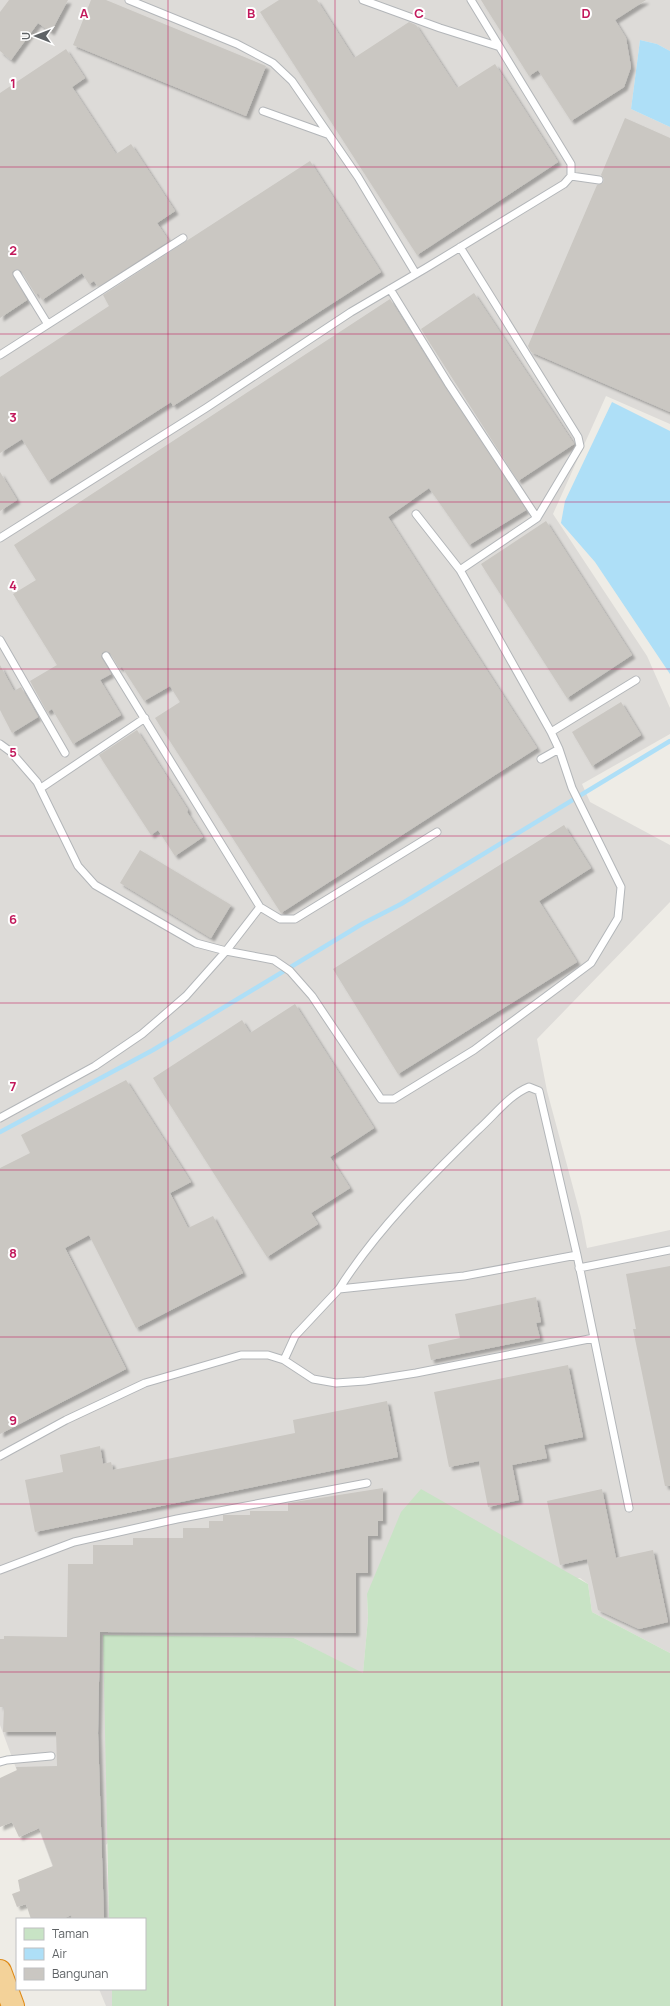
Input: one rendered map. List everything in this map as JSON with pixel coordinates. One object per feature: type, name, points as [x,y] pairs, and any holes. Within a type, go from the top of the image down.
[{"type":"highway","points":[[0,1971],[13,2006]]},
{"type":"lane","points":[[129,0],[237,44],[273,63],[292,81],[358,177],[416,274]]},
{"type":"lane","points":[[363,0],[440,28],[497,46]]},
{"type":"lane","points":[[0,538],[206,408],[351,312],[564,184],[571,176],[571,164],[497,46],[471,0]]},
{"type":"lane","points":[[263,111],[327,134]]},
{"type":"lane","points":[[571,176],[599,180]]},
{"type":"lane","points":[[0,355],[183,238]]},
{"type":"lane","points":[[460,247],[579,442],[580,446],[537,518],[460,570]]},
{"type":"lane","points":[[17,274],[47,324]]},
{"type":"lane","points":[[390,289],[448,383],[537,518]]},
{"type":"lane","points":[[0,744],[11,752],[37,782],[78,866],[95,885],[196,943],[226,951],[274,960],[290,971],[312,996],[381,1099],[394,1100],[474,1050],[591,963],[618,918],[621,886],[572,788],[552,732],[460,570],[416,514]]},
{"type":"lane","points":[[0,640],[65,753]]},
{"type":"lane","points":[[106,656],[260,906],[280,919],[295,919],[437,832]]},
{"type":"lane","points":[[552,732],[636,680]]},
{"type":"lane","points":[[40,788],[145,718]]},
{"type":"lane","points":[[541,759],[559,749]]},
{"type":"lane","points":[[0,1118],[95,1066],[142,1034],[186,996],[226,951],[260,906]]},
{"type":"lane","points":[[284,1360],[295,1336],[339,1289],[350,1272],[393,1216],[514,1096],[529,1087],[539,1091],[577,1255],[629,1508]]},
{"type":"lane","points":[[579,1268],[670,1250]]},
{"type":"lane","points":[[339,1289],[464,1276],[577,1255]]},
{"type":"lane","points":[[0,1456],[66,1420],[145,1383],[241,1355],[268,1355],[284,1360],[313,1379],[336,1383],[365,1381],[416,1373],[594,1338]]},
{"type":"lane","points":[[0,1570],[74,1542],[177,1518],[368,1483]]},
{"type":"lane","points":[[0,1762],[51,1756]]},
{"type":"shaded area","points":[[0,0],[670,0],[670,51],[657,44],[640,40],[631,109],[670,127],[670,424],[606,396],[553,514],[647,656],[670,708],[670,734],[582,784],[590,802],[670,845],[670,902],[537,1039],[547,1091],[581,1217],[587,1248],[670,1230],[670,1653],[592,1612],[588,1584],[580,1578],[367,1594],[368,1618],[363,1674],[294,1638],[106,1845],[109,1918],[72,1918],[0,1725]]},
{"type":"shaded area","points":[[99,1990],[112,1990],[112,2006],[106,2006]]},
{"type":"green space","points":[[421,1489],[588,1584],[592,1612],[670,1653],[670,2006],[112,2006],[112,1990],[146,1990],[146,1918],[109,1918],[103,1635],[294,1638],[363,1673],[368,1618],[367,1594],[401,1512]]},
{"type":"water","points":[[640,40],[657,44],[670,51],[670,127],[631,109]]},
{"type":"water","points":[[612,402],[670,431],[670,674],[595,562],[561,523],[565,501]]},
{"type":"building","points":[[9,0],[68,0],[51,32],[38,23],[11,60],[0,51],[0,12]]},
{"type":"building","points":[[91,0],[106,0],[266,66],[246,116],[73,45]]},
{"type":"building","points":[[279,0],[317,0],[354,58],[409,22],[416,25],[457,88],[495,64],[558,162],[417,255],[260,12]]},
{"type":"building","points":[[481,0],[646,0],[615,20],[626,38],[631,67],[624,87],[571,121],[538,70],[529,76]]},
{"type":"building","points":[[66,49],[85,78],[72,87],[116,154],[131,144],[175,211],[157,223],[169,241],[98,287],[94,281],[89,284],[82,273],[42,300],[38,293],[36,295],[21,271],[15,270],[12,272],[13,276],[27,300],[0,318],[0,93]]},
{"type":"building","points":[[625,118],[670,138],[670,412],[531,352],[528,346],[597,185],[603,183],[604,179],[601,175]]},
{"type":"building","points":[[310,161],[381,272],[173,406],[171,402],[48,481],[22,439],[0,453],[0,377],[109,306],[103,295]]},
{"type":"building","points":[[474,293],[574,444],[518,481],[421,329]]},
{"type":"building","points":[[390,299],[444,386],[526,510],[469,545],[429,488],[388,517],[537,748],[281,913],[155,718],[180,702],[170,686],[144,701],[122,667],[119,668],[110,653],[105,651],[102,653],[101,657],[111,674],[100,680],[121,715],[73,744],[52,709],[47,712],[30,681],[57,665],[13,594],[36,580],[14,545]]},
{"type":"building","points":[[0,472],[17,500],[0,511]]},
{"type":"building","points":[[546,521],[632,655],[567,698],[481,564]]},
{"type":"building","points":[[0,665],[14,691],[21,687],[38,717],[12,733],[0,710]]},
{"type":"building","points":[[621,702],[641,735],[592,766],[572,732]]},
{"type":"building","points":[[137,730],[188,810],[187,812],[203,837],[175,856],[158,830],[151,835],[99,755]]},
{"type":"building","points":[[564,825],[591,868],[539,901],[577,962],[398,1074],[333,969]]},
{"type":"building","points":[[140,850],[231,905],[211,938],[120,883]]},
{"type":"building","points":[[295,1004],[374,1128],[330,1157],[350,1188],[311,1213],[318,1224],[267,1257],[153,1078],[242,1020],[250,1033]]},
{"type":"building","points":[[126,1080],[191,1182],[170,1193],[188,1228],[213,1216],[243,1273],[136,1328],[89,1235],[65,1248],[126,1369],[0,1434],[0,1168],[30,1153],[21,1135]]},
{"type":"building","points":[[670,1266],[670,1486],[665,1486],[633,1329],[636,1329],[626,1274]]},
{"type":"building","points":[[536,1297],[541,1322],[536,1323],[540,1338],[431,1360],[428,1345],[460,1338],[455,1314]]},
{"type":"building","points":[[568,1365],[583,1437],[544,1445],[547,1458],[512,1465],[519,1500],[488,1507],[479,1461],[449,1467],[434,1392]]},
{"type":"building","points":[[387,1401],[398,1457],[35,1532],[25,1480],[63,1472],[60,1455],[100,1446],[103,1464],[111,1462],[113,1470],[295,1433],[293,1420]]},
{"type":"building","points":[[383,1488],[383,1521],[378,1521],[378,1536],[368,1536],[368,1573],[356,1573],[356,1633],[100,1632],[98,1733],[104,1918],[72,1918],[71,1915],[64,1918],[31,1918],[26,1904],[17,1907],[12,1894],[20,1891],[18,1880],[53,1866],[39,1828],[19,1837],[12,1822],[0,1827],[0,1778],[17,1770],[16,1767],[57,1766],[56,1732],[3,1732],[4,1707],[0,1707],[0,1639],[4,1639],[4,1636],[67,1637],[68,1564],[93,1564],[93,1545],[133,1545],[133,1538],[183,1538],[183,1528],[209,1528],[209,1521],[223,1521],[223,1515],[250,1515],[250,1511],[288,1511],[288,1503]]},
{"type":"building","points":[[602,1489],[616,1558],[653,1550],[668,1622],[639,1629],[598,1610],[587,1559],[560,1565],[547,1501]]},
{"type":"waterway","points":[[0,1132],[153,1050],[362,924],[401,904],[670,741]]}]
